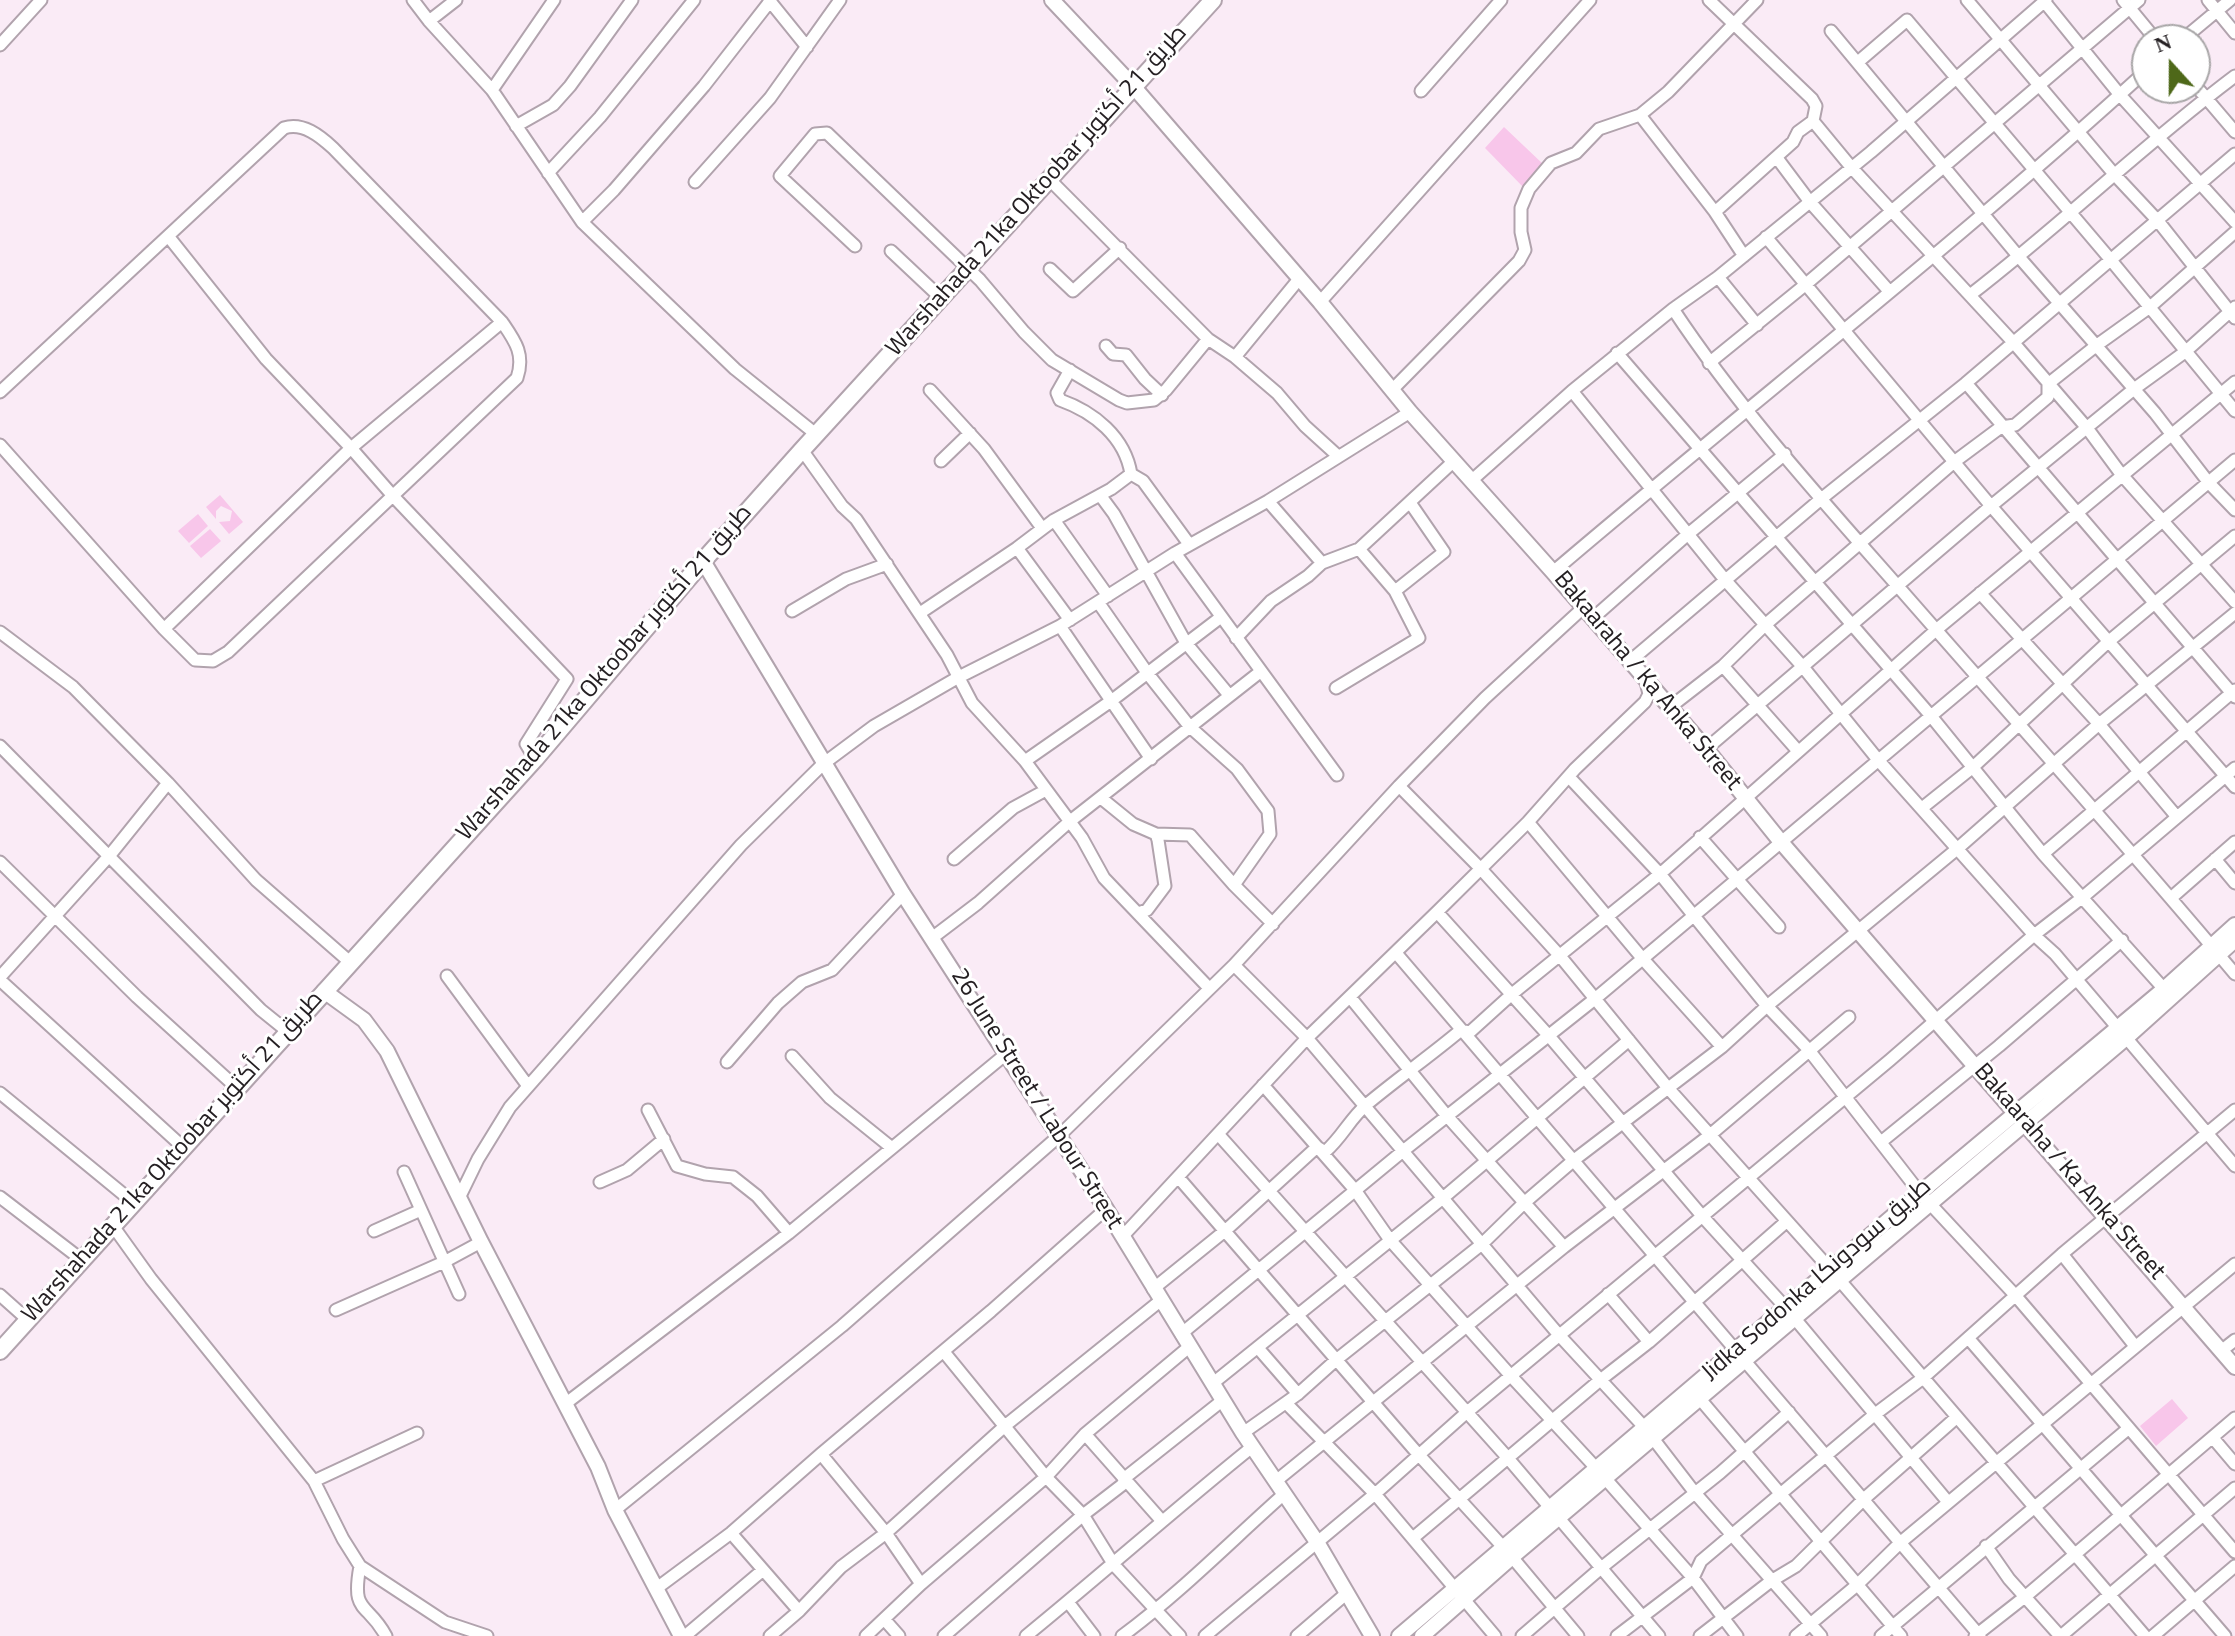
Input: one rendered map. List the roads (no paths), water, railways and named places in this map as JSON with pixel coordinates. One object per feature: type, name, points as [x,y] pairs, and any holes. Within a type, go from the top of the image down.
[{"type":"main road","name":"Warshahada 21ka Oktoobar طريق 21 أكتوبر","points":[[0,1351],[535,759],[802,450],[1213,0]]},
{"type":"street","points":[[413,0],[492,90],[582,222],[696,334],[817,435]]},
{"type":"street","points":[[429,21],[456,0]]},
{"type":"street","points":[[492,90],[554,0]]},
{"type":"street","points":[[516,126],[553,105],[632,0]]},
{"type":"street","points":[[548,173],[600,117],[694,0]]},
{"type":"street","points":[[582,222],[614,190],[704,86],[770,0],[807,47]]},
{"type":"street","points":[[695,182],[770,98],[840,0]]},
{"type":"street","name":"Bakaaraha / Ka Anka Street","points":[[1052,0],[1133,86],[1320,302],[1410,412],[1706,749],[1781,842],[2235,1367]]},
{"type":"street","points":[[1421,91],[1501,0]]},
{"type":"street","points":[[1709,0],[1815,102],[1813,121],[1851,167],[2013,342],[2087,428],[2121,474],[2235,602]]},
{"type":"street","points":[[1392,390],[1519,261],[1525,250],[1521,208],[1529,189],[1551,163],[1576,153],[1599,129],[1640,115],[1668,92],[1757,0]]},
{"type":"street","points":[[1706,749],[1991,506],[2233,312],[2194,270],[2158,221],[2114,174],[1967,0]]},
{"type":"street","points":[[1471,481],[1617,353],[1718,277],[1958,79],[2044,0],[2120,95],[2235,222]]},
{"type":"street","points":[[2208,0],[2235,33]]},
{"type":"street","points":[[2201,24],[2230,0]]},
{"type":"street","points":[[0,45],[33,2]]},
{"type":"street","points":[[1320,302],[1584,2]]},
{"type":"street","points":[[1709,363],[2082,50],[2131,2],[2145,24]]},
{"type":"street","points":[[1858,62],[1907,20],[2235,411]]},
{"type":"street","points":[[1831,31],[2019,257],[2134,389],[2209,483],[2235,510]]},
{"type":"street","points":[[2211,94],[2235,76]]},
{"type":"street","points":[[1553,572],[1650,488],[1935,255],[2131,85]]},
{"type":"street","points":[[1970,295],[2198,104]]},
{"type":"street","points":[[2211,104],[2235,132]]},
{"type":"street","points":[[1640,115],[1715,212],[1744,256]]},
{"type":"street","points":[[1715,212],[1777,158],[1806,123],[1813,121]]},
{"type":"street","points":[[0,392],[284,128],[291,126],[320,136],[333,148],[502,322],[518,345],[521,360],[517,378],[228,652],[213,661],[195,660],[164,629],[0,445]]},
{"type":"street","points":[[855,246],[780,176],[815,134],[821,132],[827,133],[969,269],[1052,360],[1127,403],[1154,400],[1162,395],[1208,339]]},
{"type":"street","points":[[1629,662],[1821,499],[1966,383],[2235,154]]},
{"type":"street","points":[[1777,158],[1810,202],[1889,291]]},
{"type":"street","points":[[1049,179],[1208,339],[1235,357],[1277,393],[1305,426],[1338,456]]},
{"type":"street","points":[[2048,384],[2150,307],[2235,232]]},
{"type":"street","points":[[168,236],[266,359],[567,679],[526,744],[535,759]]},
{"type":"street","points":[[1766,237],[2069,598],[2186,732],[2230,772],[2235,787]]},
{"type":"street","points":[[1050,269],[1073,291],[1120,248]]},
{"type":"street","points":[[891,251],[942,299]]},
{"type":"street","points":[[1718,277],[1757,325]]},
{"type":"street","points":[[1235,357],[1299,279]]},
{"type":"street","points":[[1673,309],[1709,363],[1821,499],[2055,762],[2235,974]]},
{"type":"street","points":[[164,629],[351,448],[502,322]]},
{"type":"street","points":[[1106,346],[1113,354],[1126,355],[1162,395]]},
{"type":"street","points":[[1617,353],[1931,716],[2043,854],[2164,989]]},
{"type":"street","points":[[1070,370],[1057,393],[1058,397],[1095,418],[1117,439],[1129,460],[1131,474]]},
{"type":"street","points":[[1461,1030],[1470,1032],[1512,994],[1609,917],[1936,630],[2235,382]]},
{"type":"street","points":[[1966,383],[2075,513],[2234,693],[2137,771],[2043,854]]},
{"type":"street","points":[[1669,708],[1723,666],[1765,625],[1954,462],[2001,427],[2015,425],[2048,397],[2048,384]]},
{"type":"street","points":[[930,390],[970,433],[1042,528]]},
{"type":"street","points":[[1572,391],[1687,535],[1803,667],[1879,761],[2034,935],[2055,954],[2235,1166]]},
{"type":"street","points":[[460,1196],[497,1127],[528,1086],[741,845],[823,764],[874,726],[957,678],[1065,623],[1189,544],[1268,501],[1410,412]]},
{"type":"street","points":[[941,461],[970,433]]},
{"type":"street","points":[[802,450],[842,506],[856,519],[920,613],[972,703],[1025,761],[1082,838],[1104,878],[1209,988]]},
{"type":"street","points":[[615,1510],[842,1326],[1059,1136],[1234,965],[1485,698],[1785,454]]},
{"type":"street","points":[[866,1636],[921,1584],[1046,1477],[1085,1434],[1259,1270],[1596,998],[2235,460]]},
{"type":"street","points":[[1236,638],[1271,601],[1322,563],[1359,549],[1454,461]]},
{"type":"street","points":[[920,613],[1054,520],[1131,474]]},
{"type":"street","points":[[1131,474],[1143,481],[1189,544]]},
{"type":"street","points":[[1100,495],[1114,514],[1186,643],[1229,695]]},
{"type":"street","points":[[1268,501],[1322,563]]},
{"type":"street","points":[[1395,591],[1444,552],[1411,504]]},
{"type":"street","points":[[1054,520],[1148,674],[1190,727],[1237,769],[1270,817],[1270,834],[1234,885]]},
{"type":"street","points":[[1922,808],[1972,768],[2108,642],[2235,536]]},
{"type":"street","points":[[1017,548],[1111,701],[1151,759]]},
{"type":"street","points":[[1336,688],[1419,638],[1395,591],[1359,549]]},
{"type":"street","points":[[1175,553],[1337,775]]},
{"type":"street","name":"26 June Street / Labour Street","points":[[703,561],[903,894],[1106,1209],[1243,1433],[1317,1542],[1372,1636]]},
{"type":"street","points":[[792,611],[846,579],[887,564]]},
{"type":"street","points":[[1980,593],[2099,724],[2177,817]]},
{"type":"street","points":[[1243,1433],[1298,1394],[1430,1283],[1482,1244],[1574,1160],[1722,1047],[2005,808],[2099,724],[2235,613]]},
{"type":"street","points":[[1025,761],[1148,674],[1221,617]]},
{"type":"street","points":[[0,632],[73,687],[168,783],[256,880],[351,963]]},
{"type":"street","points":[[1723,666],[1798,751]]},
{"type":"street","points":[[932,938],[978,903],[1069,822],[1260,672]]},
{"type":"street","points":[[1122,1237],[1307,1038],[1528,822],[1645,702],[1649,694],[1646,682]]},
{"type":"street","points":[[0,746],[261,1010],[287,1031]]},
{"type":"street","points":[[1205,1636],[2230,772]]},
{"type":"street","points":[[1569,777],[1660,874],[1767,1006],[1808,1049],[1925,1198],[2015,1295],[2235,1552]]},
{"type":"street","points":[[168,783],[110,855],[0,979],[184,1148]]},
{"type":"street","points":[[1399,786],[1480,868],[1560,956],[1668,1088],[1835,1275],[2145,1636]]},
{"type":"street","points":[[954,859],[1013,808],[1046,790]]},
{"type":"street","points":[[1101,798],[1133,824],[1156,834],[1190,835],[1273,924]]},
{"type":"street","points":[[1528,822],[1642,958],[1722,1047]]},
{"type":"street","points":[[1138,913],[1147,910],[1165,886],[1156,834]]},
{"type":"street","points":[[1700,837],[1779,927]]},
{"type":"street","points":[[2171,898],[2235,842]]},
{"type":"street","points":[[2215,859],[2235,883]]},
{"type":"street","points":[[0,862],[55,918],[237,1088]]},
{"type":"street","points":[[727,1062],[778,1003],[802,982],[832,970],[903,894]]},
{"type":"street","points":[[1437,912],[1791,1314],[1948,1502]]},
{"type":"street","name":"Jidka Sodonka طريق سودونكا","points":[[1399,1636],[1459,1593],[1791,1314],[2215,950],[2235,925]]},
{"type":"street","points":[[1881,1142],[2122,940]]},
{"type":"street","name":"Jidka Sodonka طريق سودونكا","points":[[2120,1033],[2164,989],[2215,950],[2235,940]]},
{"type":"street","points":[[1396,953],[1865,1498],[1978,1635],[2235,1418]]},
{"type":"street","points":[[1234,965],[1307,1038],[1559,1335],[1821,1636]]},
{"type":"street","points":[[447,976],[528,1086]]},
{"type":"street","points":[[324,991],[353,1010],[387,1051],[481,1242],[598,1467],[615,1510],[683,1636],[763,1570]]},
{"type":"street","points":[[1350,997],[1447,1116],[1564,1247]]},
{"type":"street","points":[[1276,1481],[1564,1247],[1710,1135],[1849,1017]]},
{"type":"street","points":[[1317,1147],[1325,1152],[1343,1137],[1345,1129],[1365,1106],[1461,1030]]},
{"type":"street","points":[[1212,1384],[1443,1198],[1629,1040]]},
{"type":"street","points":[[565,1404],[789,1233],[1006,1054]]},
{"type":"street","points":[[792,1056],[830,1098],[892,1148]]},
{"type":"street","points":[[1263,1085],[1355,1190],[1390,1240],[1693,1578],[1737,1636]]},
{"type":"street","points":[[0,1093],[134,1203]]},
{"type":"street","points":[[648,1110],[677,1166],[705,1174],[733,1177],[757,1196],[789,1233]]},
{"type":"street","points":[[1617,1636],[1693,1578],[1701,1561],[1874,1415],[1923,1378],[2105,1217],[2235,1110]]},
{"type":"street","points":[[1218,1134],[1507,1457],[1659,1636]]},
{"type":"street","points":[[600,1182],[627,1170],[664,1139]]},
{"type":"street","points":[[770,1636],[841,1567],[886,1533],[1156,1295],[1317,1147]]},
{"type":"street","points":[[404,1172],[459,1294]]},
{"type":"street","points":[[1178,1177],[1578,1636]]},
{"type":"street","points":[[0,1197],[82,1260]]},
{"type":"street","points":[[657,1588],[731,1533],[1106,1209]]},
{"type":"street","points":[[374,1231],[421,1210]]},
{"type":"street","points":[[1413,1538],[1649,1342],[1787,1221]]},
{"type":"street","points":[[113,1226],[151,1279],[314,1481],[360,1566],[445,1622],[487,1636]]},
{"type":"street","points":[[336,1310],[481,1242]]},
{"type":"street","points":[[2062,1254],[2135,1346]]},
{"type":"street","points":[[1796,1636],[1948,1502],[2235,1264]]},
{"type":"street","points":[[1608,1294],[1649,1342]]},
{"type":"street","points":[[0,1295],[28,1320]]},
{"type":"street","points":[[1969,1339],[2225,1636]]},
{"type":"street","points":[[2221,1351],[2235,1340]]},
{"type":"street","points":[[1258,1348],[1298,1394]]},
{"type":"street","points":[[944,1352],[1046,1477],[1083,1515],[1114,1565],[1180,1636]]},
{"type":"street","name":"Jidka Sodonka طريق سودونكا","points":[[1648,1434],[1700,1399],[1741,1356]]},
{"type":"street","points":[[1700,1399],[1897,1631]]},
{"type":"street","points":[[944,1636],[1122,1485],[1126,1477],[1223,1400]]},
{"type":"street","points":[[1286,1403],[1375,1494],[1495,1636]]},
{"type":"street","points":[[1522,1636],[1789,1412]]},
{"type":"street","points":[[1700,1636],[1771,1581],[1796,1566],[1818,1541],[1957,1417]]},
{"type":"street","points":[[1881,1636],[1897,1631],[1986,1546],[2129,1428]]},
{"type":"street","points":[[314,1481],[417,1433]]},
{"type":"street","points":[[1085,1434],[1161,1520]]},
{"type":"street","points":[[2213,1438],[2235,1464]]},
{"type":"street","points":[[1026,1636],[1252,1447]]},
{"type":"street","points":[[821,1454],[886,1533],[921,1584]]},
{"type":"street","points":[[1986,1546],[2009,1579],[2061,1636],[2235,1488]]},
{"type":"street","points":[[1122,1636],[1186,1586],[1284,1494]]},
{"type":"street","points":[[731,1533],[799,1611]]},
{"type":"street","points":[[360,1566],[356,1590],[359,1604],[380,1625],[386,1636]]},
{"type":"street","points":[[2153,1636],[2235,1566]]},
{"type":"street","points":[[1297,1636],[1347,1593]]},
{"type":"street","name":"Jidka Sodonka طريق سودونكا","points":[[1422,1636],[1459,1593]]},
{"type":"street","points":[[1068,1602],[1094,1636]]},
{"type":"street","points":[[884,1619],[899,1636]]}]
